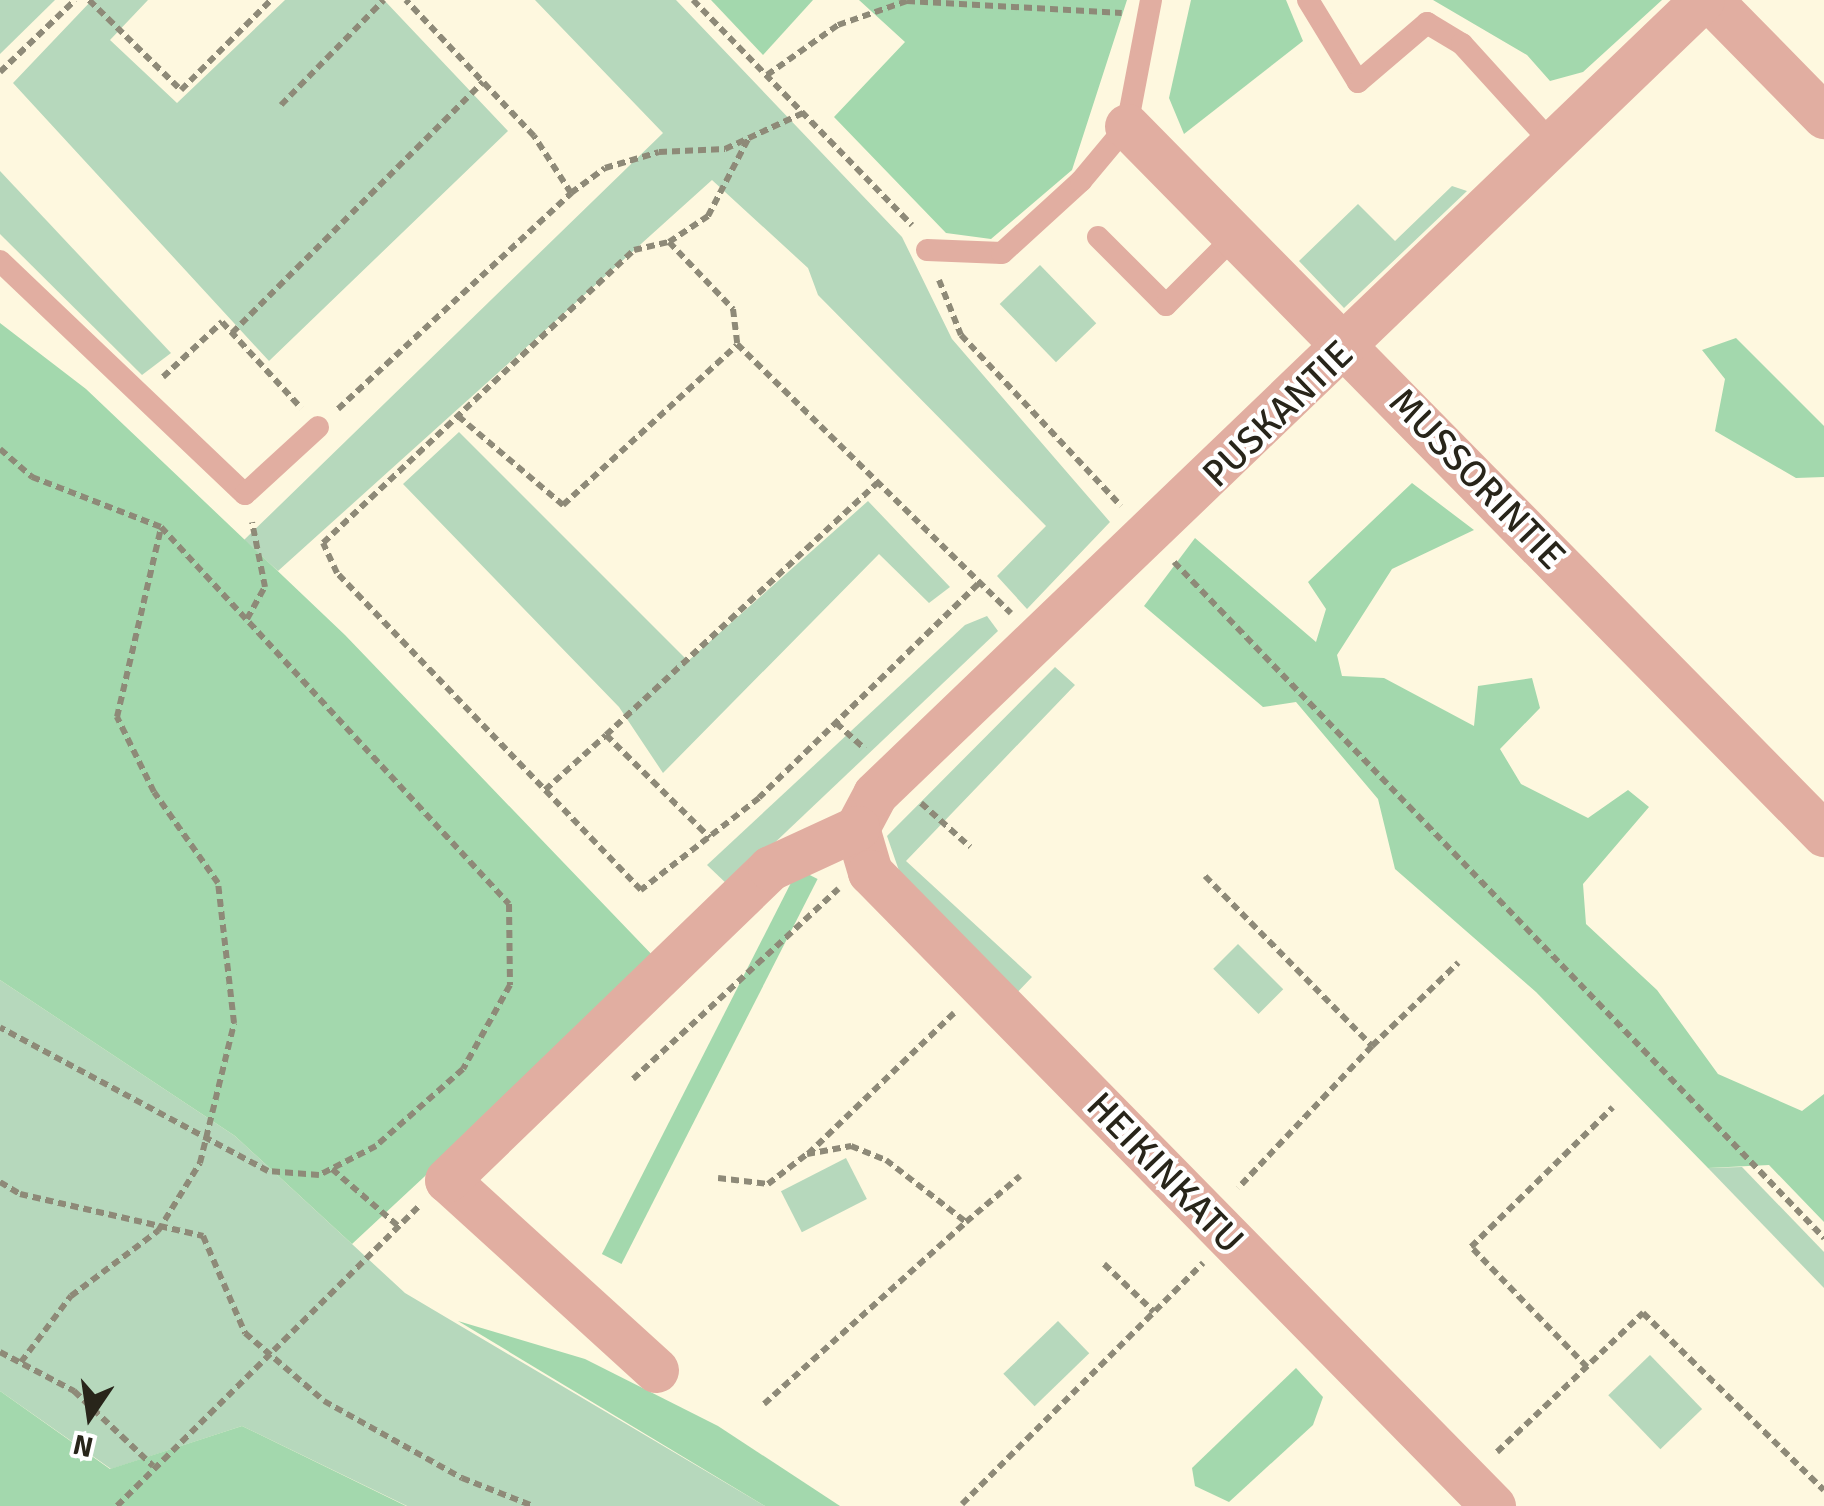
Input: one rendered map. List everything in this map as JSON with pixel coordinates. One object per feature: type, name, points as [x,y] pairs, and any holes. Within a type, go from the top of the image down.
[{"type":"street","name":"PUSKANTIE","points":[[843,835],[875,794],[1348,348],[1702,0]]},
{"type":"street","points":[[1710,0],[1824,116]]},
{"type":"street","name":"MUSSORINTIE","points":[[1127,126],[1824,834]]},
{"type":"street","points":[[656,1370],[447,1180],[770,868],[843,835]]},
{"type":"street","name":"HEIKINKATU","points":[[843,835],[856,886],[1212,1246],[1480,1493]]},
{"type":"lane","points":[[1308,0],[1358,82],[1427,23],[1462,44],[1554,145]]},
{"type":"lane","points":[[927,250],[1002,254],[1127,126],[1150,8]]},
{"type":"lane","points":[[1098,237],[1166,306],[1236,235]]},
{"type":"lane","points":[[0,261],[245,494],[318,427]]},
{"type":"path","points":[[0,72],[75,0]]},
{"type":"path","points":[[89,0],[181,90],[271,0]]},
{"type":"path","points":[[281,105],[384,0]]},
{"type":"path","points":[[406,0],[483,82],[571,193]]},
{"type":"path","points":[[694,0],[804,113],[927,250],[961,336],[1824,1238]]},
{"type":"path","points":[[767,76],[838,26],[907,1],[1150,8]]},
{"type":"path","points":[[232,334],[483,82]]},
{"type":"path","points":[[144,396],[222,322],[318,427],[571,193],[605,168],[748,138],[804,113]]},
{"type":"path","points":[[748,138],[708,216],[669,242],[634,250],[323,543],[337,573],[642,890],[710,838],[978,584]]},
{"type":"path","points":[[669,242],[733,309],[737,344],[978,584],[1042,640]]},
{"type":"path","points":[[458,416],[564,505],[737,344]]},
{"type":"path","points":[[0,449],[32,477],[161,527],[509,904],[510,985],[463,1069],[376,1146],[332,1168],[268,1171],[0,1027]]},
{"type":"path","points":[[545,790],[877,483]]},
{"type":"path","points":[[245,494],[265,567],[247,619]]},
{"type":"path","points":[[21,1362],[71,1296],[165,1220],[208,1140],[234,1023],[218,883],[154,792],[117,717],[161,527]]},
{"type":"path","points":[[606,735],[710,838]]},
{"type":"path","points":[[633,1079],[856,886],[843,835]]},
{"type":"path","points":[[1206,876],[1372,1046]]},
{"type":"path","points":[[962,1504],[1154,1312],[1212,1246],[1372,1046],[1458,963]]},
{"type":"path","points":[[948,993],[974,1019]]},
{"type":"path","points":[[718,1178],[768,1184],[807,1154],[961,1006]]},
{"type":"path","points":[[1587,1367],[1471,1247],[1613,1106]]},
{"type":"path","points":[[807,1154],[851,1146],[886,1160],[966,1222]]},
{"type":"path","points":[[332,1168],[398,1226]]},
{"type":"path","points":[[764,1404],[1020,1176]]},
{"type":"path","points":[[116,1506],[266,1350],[447,1180]]},
{"type":"path","points":[[0,1182],[20,1194],[165,1220],[204,1236],[245,1333],[324,1401],[532,1506]]},
{"type":"path","points":[[1104,1264],[1154,1312]]},
{"type":"path","points":[[1480,1493],[1587,1367],[1643,1313],[1824,1490]]},
{"type":"path","points":[[0,1352],[74,1391],[154,1466]]},
{"type":"green space","points":[[0,0],[55,0],[0,54]]},
{"type":"green space","points":[[92,0],[148,0],[110,40],[177,103],[285,0],[384,0],[508,131],[269,361],[13,83]]},
{"type":"green space","points":[[535,0],[676,0],[902,237],[952,339],[1110,522],[1027,609],[997,576],[1046,526],[818,295],[808,268],[712,180],[278,571],[244,540],[663,133]]},
{"type":"green space","points":[[711,0],[813,0],[763,55]]},
{"type":"green space","points":[[859,0],[1127,0],[1072,170],[991,239],[946,233],[834,117],[905,42]]},
{"type":"green space","points":[[1191,0],[1286,0],[1303,41],[1184,134],[1169,98]]},
{"type":"green space","points":[[1433,0],[1662,0],[1583,72],[1550,81],[1527,55]]},
{"type":"green space","points":[[0,171],[171,353],[142,375],[0,234]]},
{"type":"green space","points":[[1452,186],[1467,191],[1344,308],[1299,261],[1358,204],[1395,241]]},
{"type":"green space","points":[[1040,265],[1096,323],[1056,362],[1000,304]]},
{"type":"green space","points":[[0,323],[86,389],[345,635],[657,960],[352,1244],[235,1136],[0,980]]},
{"type":"green space","points":[[1736,338],[1824,426],[1824,477],[1796,478],[1715,431],[1725,379],[1702,350]]},
{"type":"green space","points":[[459,432],[688,661],[868,501],[950,587],[929,603],[879,554],[663,773],[619,707],[403,484]]},
{"type":"green space","points":[[1412,483],[1474,530],[1392,569],[1337,655],[1342,676],[1384,678],[1474,726],[1478,686],[1532,678],[1540,708],[1500,749],[1521,784],[1588,818],[1628,790],[1649,807],[1583,884],[1586,924],[1657,990],[1718,1074],[1802,1111],[1824,1094],[1824,1222],[1769,1165],[1708,1168],[1536,992],[1395,869],[1378,799],[1296,702],[1263,707],[1144,606],[1195,538],[1316,642],[1326,609],[1308,582]]},
{"type":"green space","points":[[987,616],[998,631],[729,886],[707,865],[965,625]]},
{"type":"green space","points":[[1055,667],[1075,685],[906,861],[1032,977],[1012,998],[905,888],[887,836]]},
{"type":"green space","points":[[798,869],[818,879],[621,1264],[602,1254]]},
{"type":"green space","points":[[1238,944],[1283,989],[1259,1014],[1213,969]]},
{"type":"green space","points":[[0,980],[235,1136],[405,1293],[765,1506],[407,1506],[242,1426],[111,1469],[0,1391]]},
{"type":"green space","points":[[846,1158],[867,1199],[802,1232],[781,1191]]},
{"type":"green space","points":[[1742,1167],[1824,1252],[1824,1288],[1708,1168]]},
{"type":"green space","points":[[458,1321],[585,1359],[718,1426],[840,1506],[765,1506]]},
{"type":"green space","points":[[1058,1321],[1089,1353],[1035,1406],[1003,1374]]},
{"type":"green space","points":[[1650,1355],[1702,1409],[1660,1449],[1608,1395]]},
{"type":"green space","points":[[1296,1368],[1323,1397],[1313,1425],[1229,1502],[1195,1486],[1192,1468]]},
{"type":"green space","points":[[0,1391],[110,1469],[242,1426],[406,1506],[0,1506]]}]
